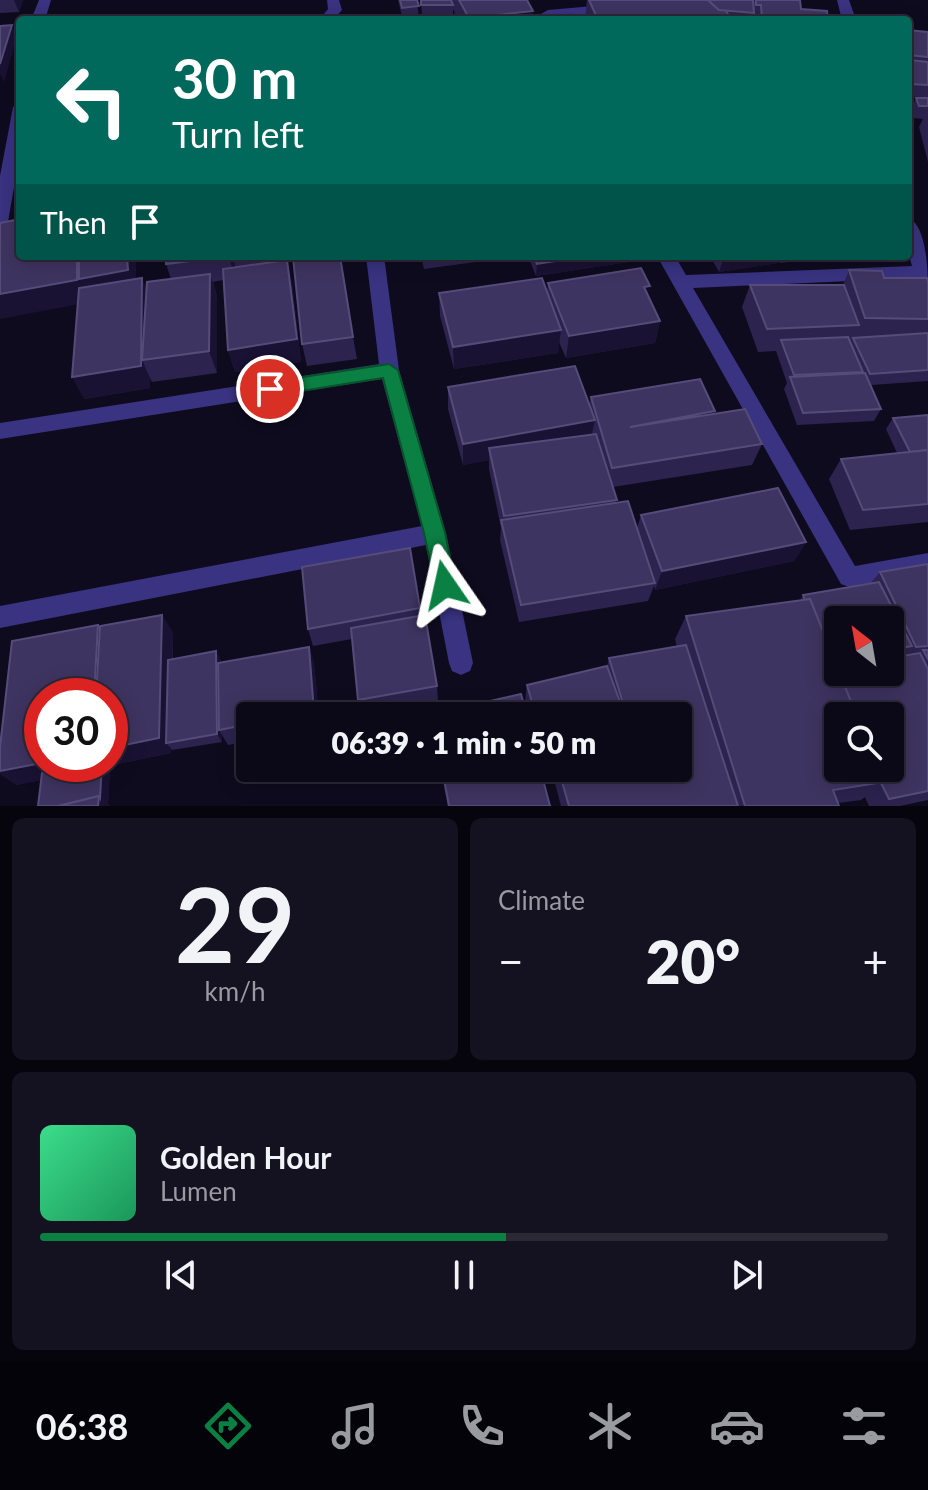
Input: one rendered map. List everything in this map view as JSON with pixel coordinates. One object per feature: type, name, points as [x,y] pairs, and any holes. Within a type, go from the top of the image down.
[{"type":"street","points":[[557,16],[657,4],[657,0]]},
{"type":"street","points":[[0,223],[16,130]]},
{"type":"street","points":[[681,282],[925,280],[912,237]]},
{"type":"street","points":[[375,260],[389,370],[435,533],[461,663]]},
{"type":"street","points":[[668,260],[849,577],[928,563]]},
{"type":"street","points":[[0,431],[389,370]]},
{"type":"street","points":[[0,617],[435,533]]},
{"type":"building","points":[[400,0],[417,0],[419,6],[402,8]]},
{"type":"building","points":[[421,0],[451,0],[453,5],[421,5]]},
{"type":"building","points":[[459,0],[527,0],[533,11],[487,16],[468,16]]},
{"type":"building","points":[[589,0],[708,0],[719,10],[725,9],[729,16],[596,16]]},
{"type":"building","points":[[708,0],[753,0],[754,13],[719,10]]},
{"type":"building","points":[[756,0],[800,0],[801,9],[827,11],[828,16],[762,16],[761,5],[756,5]]},
{"type":"building","points":[[12,25],[0,64],[0,26]]},
{"type":"building","points":[[912,30],[928,32],[928,57],[912,55]]},
{"type":"building","points":[[912,60],[928,62],[928,85],[912,84]]},
{"type":"building","points":[[916,98],[928,98],[928,106],[919,106]]},
{"type":"building","points":[[16,220],[16,260],[77,260],[77,280],[0,294],[0,223]]},
{"type":"building","points":[[79,260],[127,260],[128,270],[79,279]]},
{"type":"building","points":[[166,260],[198,260],[166,264]]},
{"type":"building","points":[[287,260],[297,339],[228,350],[223,269]]},
{"type":"building","points":[[293,260],[341,260],[353,337],[302,344]]},
{"type":"building","points":[[536,260],[562,260],[537,264]]},
{"type":"building","points":[[641,268],[650,286],[644,287],[660,321],[569,336],[548,283]]},
{"type":"building","points":[[849,270],[882,271],[884,278],[927,278],[928,319],[865,318]]},
{"type":"building","points":[[210,274],[209,351],[142,360],[147,282]]},
{"type":"building","points":[[142,278],[141,366],[72,377],[79,288]]},
{"type":"building","points":[[542,278],[561,330],[453,347],[439,293]]},
{"type":"building","points":[[750,285],[844,285],[859,325],[767,329]]},
{"type":"building","points":[[928,333],[928,370],[870,374],[853,338]]},
{"type":"building","points":[[848,337],[863,372],[794,375],[781,340]]},
{"type":"building","points":[[575,366],[595,420],[463,444],[448,387]]},
{"type":"building","points":[[865,373],[881,409],[803,413],[790,377]]},
{"type":"building","points":[[700,379],[715,411],[630,427],[745,409],[762,444],[612,468],[591,397]]},
{"type":"building","points":[[928,415],[928,450],[910,452],[893,418]]},
{"type":"building","points":[[596,434],[617,500],[504,516],[489,448]]},
{"type":"building","points":[[928,450],[928,504],[863,510],[841,459]]},
{"type":"building","points":[[778,488],[806,542],[662,571],[641,515]]},
{"type":"building","points":[[628,501],[655,583],[521,605],[501,520]]},
{"type":"building","points":[[410,548],[420,608],[308,629],[302,567]]},
{"type":"building","points":[[928,564],[928,646],[916,647],[904,622],[904,606],[896,606],[880,572]]},
{"type":"building","points":[[879,582],[891,606],[824,606],[824,635],[810,599],[805,600],[803,595]]},
{"type":"building","points":[[810,599],[824,634],[824,686],[845,686],[851,702],[824,702],[824,782],[884,782],[833,790],[839,806],[745,806],[686,616]]},
{"type":"building","points":[[162,615],[159,738],[128,744],[128,678],[97,678],[100,626]]},
{"type":"building","points":[[425,615],[437,686],[358,700],[351,628]]},
{"type":"building","points":[[98,625],[95,678],[24,678],[24,766],[0,771],[0,747],[12,641]]},
{"type":"building","points":[[904,630],[912,646],[904,647]]},
{"type":"building","points":[[686,645],[738,806],[569,806],[562,782],[692,782],[692,702],[623,702],[609,658]]},
{"type":"building","points":[[309,647],[313,702],[236,702],[236,727],[219,730],[218,663]]},
{"type":"building","points":[[216,651],[217,734],[166,743],[168,660]]},
{"type":"building","points":[[920,653],[928,669],[928,791],[889,799],[881,783],[904,782],[904,702],[851,702],[845,686],[904,686],[904,656]]},
{"type":"building","points":[[607,666],[620,702],[532,702],[527,685]]},
{"type":"building","points":[[521,694],[523,702],[485,702]]},
{"type":"building","points":[[41,782],[101,782],[100,798],[58,806],[38,806]]},
{"type":"building","points":[[445,782],[544,782],[550,806],[449,806]]},
{"type":"building","points":[[99,796],[98,806],[59,806]]},
{"type":"route","points":[[270,389],[389,370],[435,533],[445,585]]}]
